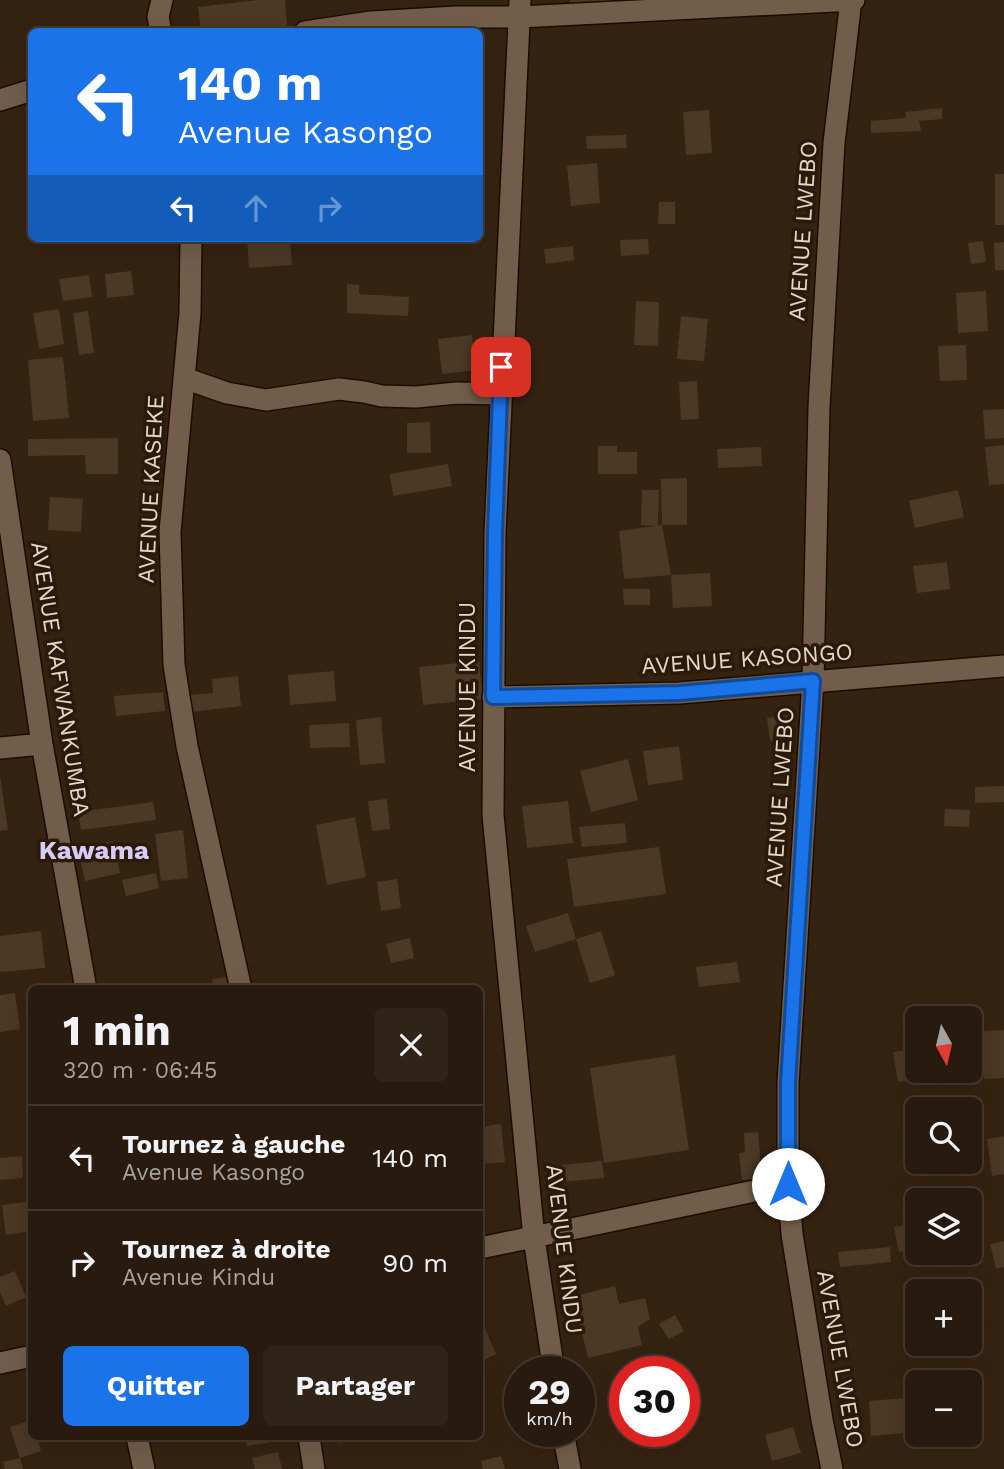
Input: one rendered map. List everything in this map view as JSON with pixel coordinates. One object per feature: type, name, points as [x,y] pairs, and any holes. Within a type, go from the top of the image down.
[{"type":"street","points":[[160,28],[158,17],[162,0]]},
{"type":"street","points":[[332,28],[519,9],[853,0]]},
{"type":"street","name":"AVENUE LWEBO","points":[[832,1469],[792,1234],[788,1184],[788,1083],[813,681],[819,407],[834,143],[853,0]]},
{"type":"street","name":"AVENUE KINDU","points":[[519,9],[495,533],[493,815],[534,1238],[552,1356]]},
{"type":"street","points":[[0,100],[28,91]]},
{"type":"street","name":"AVENUE KASEKE","points":[[191,242],[190,313],[170,532],[174,665],[187,746],[240,985]]},
{"type":"street","points":[[184,378],[227,393],[266,400],[339,389],[382,396],[500,394]]},
{"type":"street","name":"AVENUE KAFWANKUMBA","points":[[0,460],[42,744],[85,985]]},
{"type":"street","name":"AVENUE KASONGO","points":[[493,697],[680,693],[1004,666]]},
{"type":"street","points":[[0,748],[42,744]]},
{"type":"street","points":[[483,1247],[788,1184]]},
{"type":"street","points":[[0,1363],[28,1357]]},
{"type":"street","points":[[138,1440],[144,1469]]},
{"type":"street","points":[[309,1440],[314,1469]]},
{"type":"street","points":[[566,1447],[570,1469]]},
{"type":"building","points":[[285,0],[287,26],[201,28],[198,7]]},
{"type":"building","points":[[570,0],[613,0],[613,5],[570,8]]},
{"type":"building","points":[[942,108],[942,119],[919,121],[921,131],[871,133],[871,121],[906,118],[905,112]]},
{"type":"building","points":[[709,110],[712,153],[686,155],[683,112]]},
{"type":"building","points":[[626,135],[627,148],[587,149],[586,136]]},
{"type":"building","points":[[597,163],[600,203],[571,206],[567,166]]},
{"type":"building","points":[[995,174],[1004,174],[1004,225],[995,225]]},
{"type":"building","points":[[659,202],[675,202],[675,224],[658,224]]},
{"type":"building","points":[[648,239],[649,254],[621,256],[620,240]]},
{"type":"building","points":[[983,241],[986,262],[971,264],[968,243]]},
{"type":"building","points":[[247,242],[290,242],[292,265],[249,268]]},
{"type":"building","points":[[1004,242],[1004,270],[995,270],[994,243]]},
{"type":"building","points":[[573,246],[574,260],[546,264],[544,249]]},
{"type":"building","points":[[131,271],[134,295],[107,298],[105,274]]},
{"type":"building","points":[[89,275],[92,297],[63,301],[59,279]]},
{"type":"building","points":[[347,284],[359,285],[359,294],[409,297],[408,316],[347,313]]},
{"type":"building","points":[[986,291],[988,331],[958,333],[956,293]]},
{"type":"building","points":[[636,301],[659,302],[658,346],[634,345]]},
{"type":"building","points":[[59,309],[64,344],[39,349],[33,313]]},
{"type":"building","points":[[88,311],[94,353],[79,355],[73,313]]},
{"type":"building","points":[[681,316],[708,319],[704,361],[677,359]]},
{"type":"building","points":[[472,335],[476,370],[442,374],[438,339]]},
{"type":"building","points":[[966,345],[967,380],[940,381],[938,346]]},
{"type":"building","points":[[63,357],[69,418],[33,421],[28,360]]},
{"type":"building","points":[[697,381],[699,419],[681,420],[679,382]]},
{"type":"building","points":[[1004,409],[1004,438],[985,439],[983,410]]},
{"type":"building","points":[[430,422],[431,453],[407,453],[407,423]]},
{"type":"building","points":[[118,438],[118,474],[86,474],[85,455],[28,456],[28,439]]},
{"type":"building","points":[[1004,445],[1004,484],[989,485],[985,447]]},
{"type":"building","points":[[598,446],[617,446],[617,452],[637,452],[637,474],[598,474]]},
{"type":"building","points":[[761,447],[762,466],[718,468],[717,449]]},
{"type":"building","points":[[448,464],[452,486],[393,496],[390,474]]},
{"type":"building","points":[[687,478],[687,525],[662,525],[661,479]]},
{"type":"building","points":[[642,490],[659,490],[658,526],[641,525]]},
{"type":"building","points":[[958,490],[964,517],[915,528],[909,501]]},
{"type":"building","points":[[50,497],[83,499],[81,532],[48,530]]},
{"type":"building","points":[[662,525],[671,575],[624,579],[619,531]]},
{"type":"building","points":[[947,562],[950,589],[917,593],[913,566]]},
{"type":"building","points":[[710,573],[712,606],[673,608],[671,575]]},
{"type":"building","points":[[623,589],[650,589],[650,605],[624,605]]},
{"type":"building","points":[[479,661],[483,699],[423,705],[419,667]]},
{"type":"building","points":[[334,671],[336,701],[290,705],[288,675]]},
{"type":"building","points":[[238,676],[241,706],[191,712],[189,695],[213,693],[212,679]]},
{"type":"building","points":[[163,692],[165,711],[116,716],[114,696]]},
{"type":"building","points":[[791,715],[795,738],[770,741],[767,718]]},
{"type":"building","points":[[381,717],[385,763],[360,765],[356,720]]},
{"type":"building","points":[[349,723],[350,747],[310,748],[309,725]]},
{"type":"building","points":[[679,746],[683,780],[648,785],[643,751]]},
{"type":"building","points":[[628,759],[638,800],[591,812],[580,771]]},
{"type":"building","points":[[0,776],[8,830],[0,831]]},
{"type":"building","points":[[1004,786],[1004,802],[975,803],[975,787]]},
{"type":"building","points":[[387,799],[390,829],[372,831],[368,801]]},
{"type":"building","points":[[568,801],[573,843],[527,848],[522,806]]},
{"type":"building","points":[[153,802],[156,820],[81,830],[78,812]]},
{"type":"building","points":[[945,809],[970,810],[969,827],[944,826]]},
{"type":"building","points":[[355,817],[366,877],[327,885],[316,825]]},
{"type":"building","points":[[625,823],[627,843],[582,847],[579,827]]},
{"type":"building","points":[[183,830],[188,878],[161,881],[155,834]]},
{"type":"building","points":[[113,841],[120,873],[85,881],[78,848]]},
{"type":"building","points":[[659,847],[666,894],[574,907],[567,859]]},
{"type":"building","points":[[156,873],[159,888],[126,896],[122,880]]},
{"type":"building","points":[[397,879],[401,908],[381,911],[377,882]]},
{"type":"building","points":[[568,913],[576,939],[535,952],[526,926]]},
{"type":"building","points":[[41,931],[45,968],[0,972],[0,936]]},
{"type":"building","points":[[601,931],[615,975],[590,983],[576,939]]},
{"type":"building","points":[[410,938],[414,958],[391,963],[386,944]]},
{"type":"building","points":[[737,962],[740,982],[699,987],[696,967]]},
{"type":"building","points":[[229,977],[230,985],[213,985],[212,979]]},
{"type":"building","points":[[15,993],[20,1029],[0,1032],[0,995]]},
{"type":"building","points":[[1004,1030],[1004,1078],[984,1079],[982,1031]]},
{"type":"building","points":[[905,1050],[905,1081],[898,1082],[893,1052]]},
{"type":"building","points":[[675,1055],[689,1150],[604,1163],[590,1068]]},
{"type":"building","points":[[501,1124],[505,1162],[483,1164],[483,1127]]},
{"type":"building","points":[[758,1132],[762,1179],[742,1180],[739,1153],[745,1152],[744,1133]]},
{"type":"building","points":[[1004,1136],[1004,1174],[992,1176],[987,1139]]},
{"type":"building","points":[[22,1156],[23,1178],[0,1180],[0,1158]]},
{"type":"building","points":[[602,1161],[604,1178],[563,1182],[561,1165]]},
{"type":"building","points":[[28,1202],[28,1232],[6,1235],[2,1205]]},
{"type":"building","points":[[905,1225],[905,1251],[899,1252],[894,1227]]},
{"type":"building","points":[[1004,1241],[1004,1267],[996,1269],[990,1244]]},
{"type":"building","points":[[890,1247],[891,1262],[840,1267],[838,1252]]},
{"type":"building","points":[[15,1271],[26,1297],[6,1306],[0,1292],[0,1277]]},
{"type":"building","points":[[615,1286],[619,1304],[645,1298],[650,1319],[638,1327],[642,1345],[588,1356],[577,1312],[583,1310],[580,1295]]},
{"type":"building","points":[[675,1315],[684,1331],[669,1339],[659,1324]]},
{"type":"building","points":[[483,1324],[496,1354],[483,1360]]},
{"type":"building","points":[[905,1398],[905,1433],[871,1436],[869,1401]]},
{"type":"building","points":[[28,1421],[28,1440],[38,1440],[41,1451],[20,1458],[10,1427]]},
{"type":"building","points":[[793,1427],[801,1453],[772,1461],[765,1435]]},
{"type":"building","points":[[246,1440],[271,1440],[271,1442],[247,1446]]},
{"type":"building","points":[[278,1452],[282,1469],[255,1469],[252,1458]]},
{"type":"building","points":[[501,1456],[505,1469],[483,1469],[481,1461]]},
{"type":"building","points":[[20,1458],[23,1469],[5,1469],[3,1462]]},
{"type":"district","name":"Kawama","points":[[94,850]]},
{"type":"route","points":[[501,367],[493,697],[680,693],[813,681],[788,1083],[788,1184]]}]
